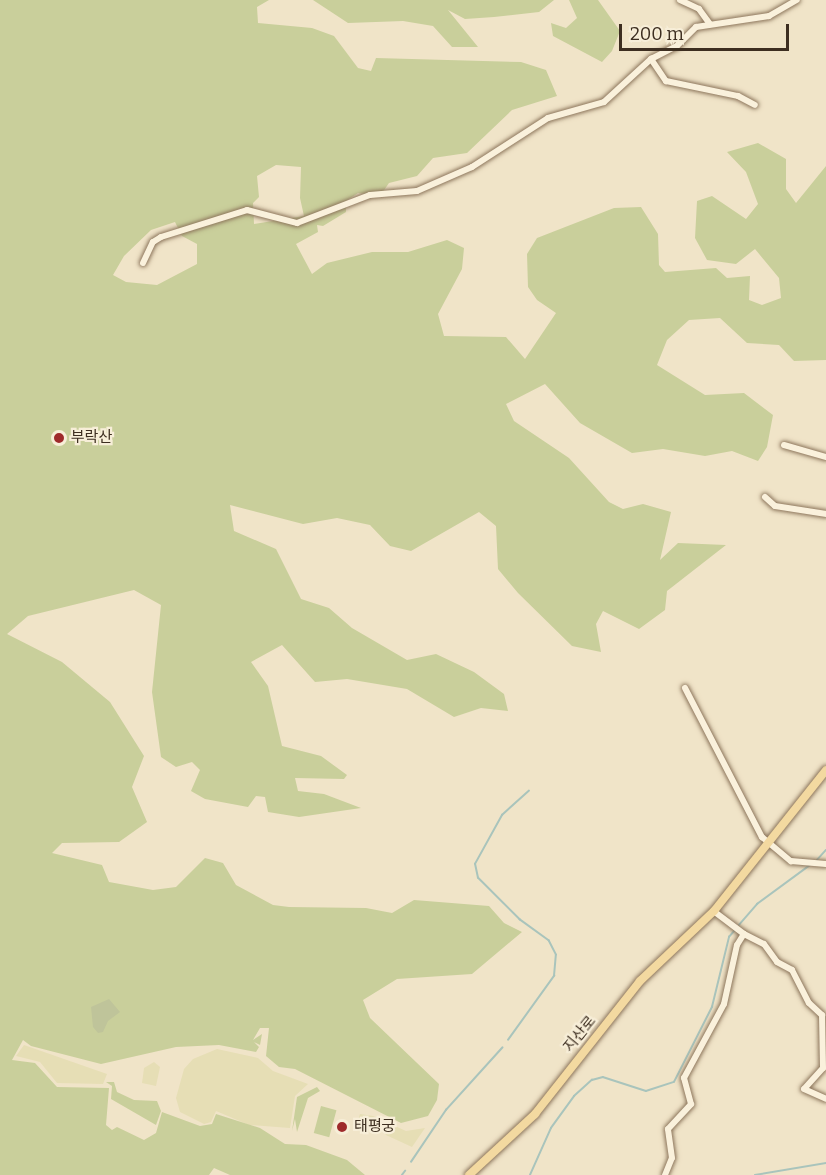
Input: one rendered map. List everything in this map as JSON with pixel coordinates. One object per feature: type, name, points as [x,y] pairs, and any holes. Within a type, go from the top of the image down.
[{"type":"main road","name":"지산로","points":[[469,1175],[535,1114],[640,981],[714,911],[826,770]]},
{"type":"street","points":[[680,0],[699,9],[710,24]]},
{"type":"street","points":[[143,263],[153,242],[161,237],[247,210],[297,223],[370,195],[417,191],[472,167],[548,118],[604,102],[651,59],[677,46],[696,27],[769,16],[797,0]]},
{"type":"street","points":[[651,59],[666,81],[738,96],[755,105]]},
{"type":"street","points":[[784,445],[826,457]]},
{"type":"street","points":[[765,497],[775,506],[826,514]]},
{"type":"street","points":[[685,688],[762,837],[791,861],[826,864]]},
{"type":"street","points":[[714,911],[739,930],[764,944],[777,962],[792,970],[809,1003],[822,1015],[823,1068],[804,1089],[826,1099]]},
{"type":"street","points":[[664,1175],[672,1158],[668,1129],[691,1104],[684,1078],[724,1004],[739,930]]},
{"type":"shaded area","points":[[24,1045],[107,1074],[103,1084],[57,1083],[40,1062],[16,1056]]},
{"type":"shaded area","points":[[217,1049],[258,1058],[273,1071],[308,1084],[295,1096],[290,1128],[249,1125],[216,1111],[211,1122],[204,1124],[180,1112],[176,1098],[184,1069],[193,1059]]},
{"type":"shaded area","points":[[154,1062],[160,1067],[156,1086],[142,1083],[144,1068]]},
{"type":"shaded area","points":[[360,1114],[373,1116],[406,1131],[425,1128],[412,1147],[386,1135],[380,1124],[371,1119],[358,1120]]},
{"type":"green space","points":[[0,0],[269,0],[257,7],[258,23],[312,28],[334,36],[358,68],[371,71],[376,58],[521,62],[546,70],[557,96],[512,110],[467,153],[433,158],[417,176],[389,183],[380,196],[358,193],[346,201],[346,212],[323,226],[317,225],[318,232],[296,244],[312,274],[327,263],[372,252],[408,252],[447,240],[464,248],[462,269],[438,314],[444,336],[506,337],[525,359],[556,313],[537,300],[528,287],[527,254],[537,238],[614,208],[641,207],[658,234],[659,265],[665,272],[716,268],[727,278],[750,276],[749,300],[762,305],[781,298],[779,278],[755,249],[736,264],[707,260],[695,238],[697,201],[712,196],[746,219],[758,204],[746,172],[727,152],[758,143],[786,159],[786,189],[796,203],[826,166],[826,360],[794,361],[779,345],[747,343],[720,318],[689,320],[667,340],[657,365],[705,395],[744,393],[773,415],[767,447],[758,461],[732,451],[705,456],[663,449],[632,453],[580,423],[545,384],[506,404],[514,421],[569,458],[609,502],[623,509],[643,504],[671,512],[660,560],[678,543],[726,545],[667,591],[665,610],[639,629],[603,611],[596,624],[601,652],[572,646],[518,593],[498,569],[496,526],[479,512],[411,551],[390,546],[370,525],[337,518],[303,524],[230,505],[234,531],[276,549],[301,599],[329,608],[352,628],[407,660],[436,654],[474,672],[504,694],[508,711],[481,708],[454,717],[407,689],[347,679],[315,682],[282,645],[251,662],[268,686],[282,746],[321,756],[347,775],[344,779],[295,778],[298,791],[324,794],[361,808],[299,817],[268,812],[265,797],[256,796],[248,807],[205,799],[191,791],[200,770],[192,762],[176,767],[161,757],[152,692],[161,605],[134,590],[28,616],[7,634],[62,662],[110,702],[144,756],[132,787],[147,822],[119,842],[62,843],[52,853],[102,865],[109,882],[153,890],[176,887],[205,858],[223,863],[236,885],[273,905],[366,908],[392,913],[414,900],[489,906],[504,923],[522,932],[472,974],[397,979],[363,1000],[370,1018],[439,1084],[437,1100],[428,1116],[401,1123],[295,1069],[279,1067],[266,1056],[269,1028],[260,1028],[253,1040],[262,1034],[260,1045],[254,1042],[259,1047],[256,1052],[219,1045],[176,1047],[101,1064],[31,1046],[23,1040],[12,1060],[35,1063],[57,1087],[109,1088],[106,1125],[112,1130],[117,1127],[144,1140],[156,1133],[162,1112],[200,1126],[212,1124],[216,1114],[260,1128],[285,1144],[306,1145],[347,1160],[365,1175],[230,1175],[214,1168],[209,1175],[0,1175]],"holes":[[[276,165],[301,167],[300,198],[304,216],[254,224],[253,203],[259,197],[257,176]],[[175,222],[182,236],[197,244],[197,264],[157,285],[126,282],[113,275],[124,256],[151,230]]]},
{"type":"green space","points":[[313,0],[554,0],[539,12],[494,17],[465,19],[448,10],[478,47],[452,47],[433,26],[403,21],[348,23]]},
{"type":"green space","points":[[569,0],[598,0],[620,31],[612,51],[602,62],[553,36],[551,23],[566,28],[577,18]]},
{"type":"green space","points":[[109,999],[120,1012],[108,1021],[103,1032],[98,1033],[93,1027],[91,1007]]},
{"type":"green space","points":[[106,1082],[114,1082],[117,1092],[134,1100],[157,1101],[161,1111],[156,1125],[111,1099],[112,1086]]},
{"type":"green space","points":[[317,1087],[320,1091],[308,1098],[297,1132],[295,1119],[292,1131],[297,1097]]},
{"type":"green space","points":[[321,1106],[336,1110],[329,1137],[314,1133]]},
{"type":"waterway","points":[[508,1040],[554,976],[556,955],[549,941],[520,920],[478,878],[475,864],[502,815],[529,791]]},
{"type":"waterway","points":[[817,860],[826,850]]},
{"type":"waterway","points":[[739,925],[757,904],[810,865]]},
{"type":"waterway","points":[[530,1175],[551,1128],[574,1096],[592,1080],[603,1077],[646,1091],[674,1082],[712,1007],[729,937],[736,929]]},
{"type":"waterway","points":[[411,1162],[446,1110],[502,1048]]},
{"type":"waterway","points":[[755,1175],[826,1163]]},
{"type":"waterway","points":[[402,1175],[405,1171]]},
{"type":"place","name":"부락산","points":[[59,438]]},
{"type":"place","name":"태평궁","points":[[342,1127]]}]
